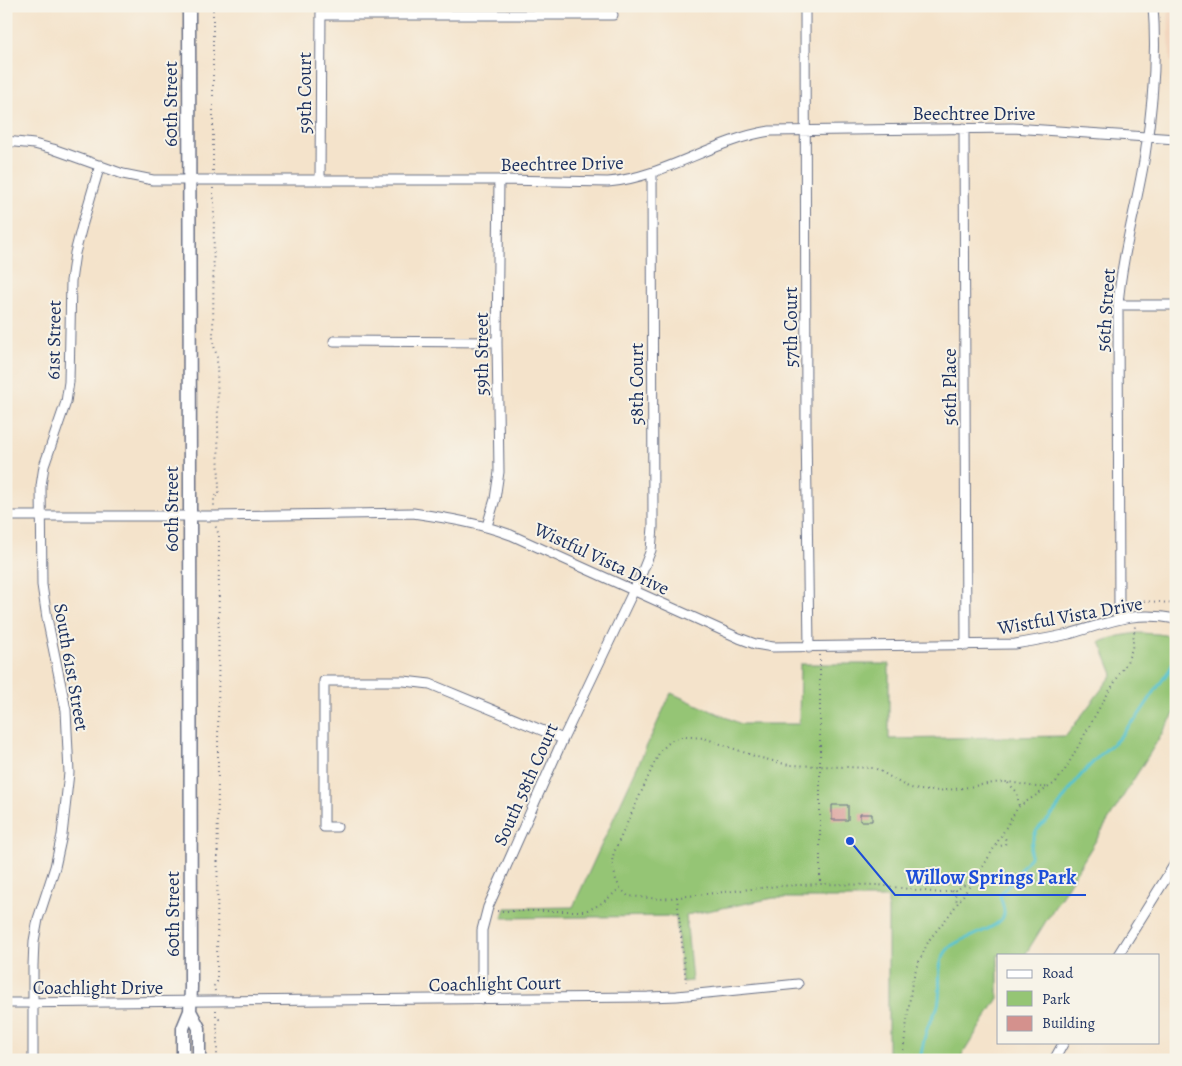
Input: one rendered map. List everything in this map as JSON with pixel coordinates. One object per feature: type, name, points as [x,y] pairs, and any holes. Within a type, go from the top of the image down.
[{"type":"street","name":"60th Street","points":[[183,1060],[183,1028],[190,1006],[189,6]]},
{"type":"street","name":"57th Court","points":[[805,6],[806,426],[809,648]]},
{"type":"street","name":"56th Street","points":[[1119,618],[1118,305],[1124,260],[1148,137],[1155,61],[1153,6]]},
{"type":"street","points":[[320,11],[613,15]]},
{"type":"street","name":"59th Court","points":[[320,11],[320,180]]},
{"type":"street","name":"Beechtree Drive","points":[[6,141],[34,144],[123,174],[153,180],[499,180],[608,182],[626,181],[652,173],[752,134],[770,131],[964,128],[1060,130],[1176,139]]},
{"type":"street","name":"56th Place","points":[[964,128],[966,646]]},
{"type":"street","name":"61st Street","points":[[40,516],[44,466],[66,402],[69,382],[69,308],[75,253],[100,165]]},
{"type":"street","name":"58th Court","points":[[633,591],[648,558],[653,535],[652,173]]},
{"type":"street","name":"59th Street","points":[[487,526],[498,484],[499,180]]},
{"type":"street","points":[[1118,305],[1176,305]]},
{"type":"street","points":[[334,341],[497,342]]},
{"type":"street","name":"Wistful Vista Drive","points":[[6,516],[413,513],[487,526],[755,644],[773,648],[1015,644],[1044,640],[1119,618],[1146,616],[1176,619]]},
{"type":"street","name":"South 61st Street","points":[[33,1060],[34,941],[38,919],[55,867],[62,835],[69,773],[66,710],[42,585],[40,516]]},
{"type":"street","name":"South 58th Court","points":[[482,999],[482,930],[488,907],[633,591]]},
{"type":"street","points":[[337,827],[324,827],[324,681],[404,681],[430,684],[563,740]]},
{"type":"street","points":[[1119,954],[1176,862]]},
{"type":"street","name":"Coachlight Court","points":[[190,1006],[677,996],[798,984]]},
{"type":"street","name":"Coachlight Drive","points":[[6,1003],[190,1006]]},
{"type":"street","name":"60th Street","points":[[190,1006],[199,1028],[199,1060]]},
{"type":"street","points":[[1054,1060],[1063,1044]]},
{"type":"path","points":[[213,6],[213,162]]},
{"type":"path","points":[[213,197],[215,200],[213,342],[217,357],[219,493],[214,498]]},
{"type":"path","points":[[214,986],[217,982],[218,545],[218,536],[215,528]]},
{"type":"path","points":[[1134,607],[1133,602],[1159,602],[1176,605]]},
{"type":"path","points":[[1018,808],[1055,784],[1065,770],[1127,662],[1135,638],[1135,623]]},
{"type":"path","points":[[820,648],[820,884]]},
{"type":"path","points":[[973,880],[952,891],[932,893],[878,885],[820,884],[778,886],[660,899],[628,896],[620,888],[613,871],[614,852],[660,751],[672,740],[680,738],[704,738],[774,762],[820,767],[874,768],[907,786],[923,790],[1008,783],[1049,788]]},
{"type":"path","points":[[902,1060],[912,982],[917,966],[929,940],[985,864],[1018,808],[1019,801],[1016,792],[1008,783]]},
{"type":"path","points":[[996,845],[1003,846],[1006,843],[1006,839],[1002,835]]},
{"type":"path","points":[[488,907],[500,912],[576,912],[594,908],[620,888]]},
{"type":"path","points":[[952,891],[957,900],[956,904]]},
{"type":"path","points":[[678,897],[686,982]]},
{"type":"path","points":[[216,1016],[219,1020],[217,1022],[217,1060]]},
{"type":"shaded area","points":[[1168,6],[1176,6],[1176,62],[1170,61]]},
{"type":"green space","points":[[1138,633],[1176,637],[1176,711],[1026,954],[997,954],[997,1000],[959,1060],[888,1060],[888,898],[774,898],[686,915],[692,981],[682,982],[676,916],[502,918],[505,908],[573,907],[671,693],[741,724],[799,724],[800,664],[889,664],[889,739],[1066,736],[1113,674],[1100,642]]},
{"type":"building","points":[[832,805],[848,805],[848,820],[832,820]]},
{"type":"building","points":[[860,814],[872,814],[872,821],[860,821]]},
{"type":"waterway","points":[[920,1060],[929,1023],[938,1005],[940,967],[945,953],[950,947],[988,929],[1001,919],[1004,912],[1000,895],[1030,857],[1031,845],[1036,832],[1054,812],[1082,774],[1136,719],[1176,657]]},
{"type":"place","name":"Willow Springs Park","points":[[850,841]]}]
